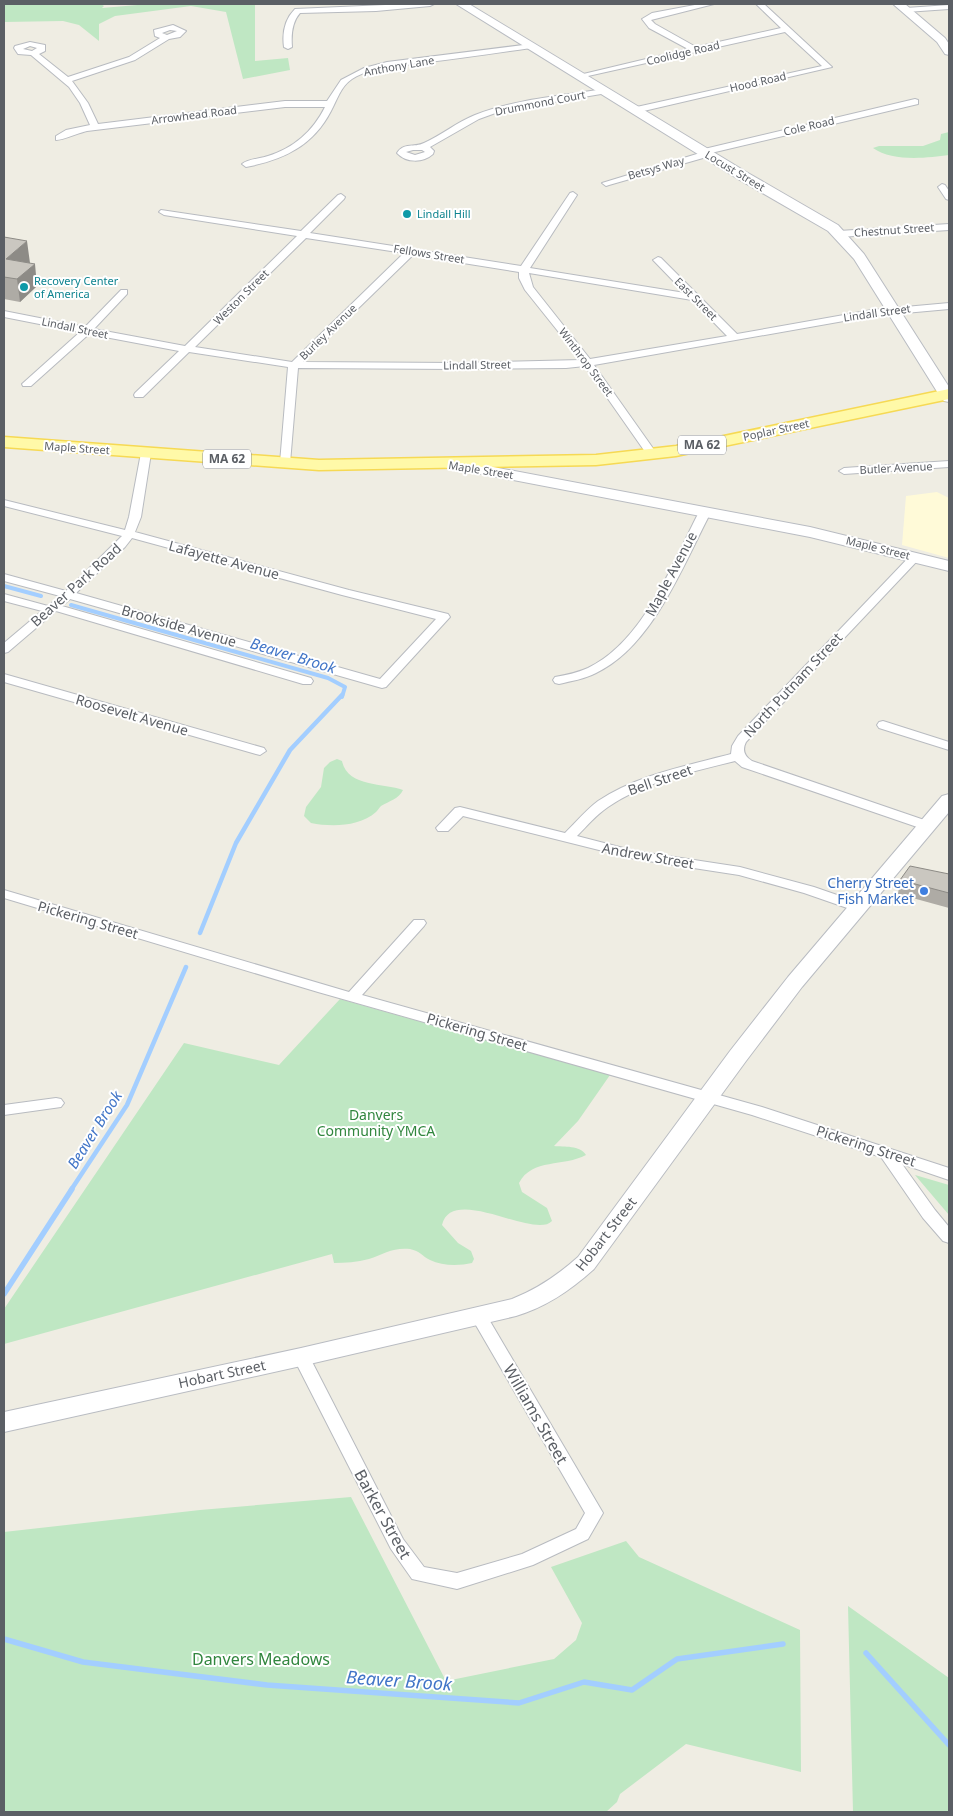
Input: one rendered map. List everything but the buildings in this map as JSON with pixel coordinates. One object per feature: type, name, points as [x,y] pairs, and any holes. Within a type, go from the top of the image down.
[{"type":"main road","name":"Locust Street","points":[[462,4],[705,153],[826,223],[839,234],[859,257],[949,396]]},
{"type":"main road","points":[[902,7],[940,40],[949,52]]},
{"type":"main road","name":"Poplar Street","points":[[452,464],[558,462],[652,454],[949,396]]},
{"type":"main road","name":"Maple Street","points":[[4,442],[285,463],[452,464],[810,532],[949,566]]},
{"type":"main road","points":[[547,482],[558,462]]},
{"type":"main road","name":"Hobart Street","points":[[4,1422],[301,1357],[478,1315],[534,1300],[566,1282],[586,1262],[795,982],[949,800]]},
{"type":"street","points":[[288,47],[287,38],[290,18],[298,11],[376,9],[430,4]]},
{"type":"street","points":[[695,50],[652,26],[646,20],[655,15],[710,4]]},
{"type":"street","points":[[760,4],[787,30]]},
{"type":"street","points":[[902,7],[949,7]]},
{"type":"street","name":"Coolidge Road","points":[[579,76],[787,30]]},
{"type":"street","name":"Hood Road","points":[[635,110],[828,67],[787,30]]},
{"type":"street","points":[[66,80],[120,63],[150,48],[166,36]]},
{"type":"street","name":"Anthony Lane","points":[[246,164],[277,158],[313,132],[323,120],[343,82],[353,76],[368,70],[531,46]]},
{"type":"street","points":[[33,53],[66,80],[84,102],[95,127]]},
{"type":"street","name":"Drummond Court","points":[[424,147],[476,117],[498,109],[604,91]]},
{"type":"street","name":"Cole Road","points":[[705,153],[914,102]]},
{"type":"street","name":"Arrowhead Road","points":[[59,138],[73,130],[95,127],[286,104],[330,104]]},
{"type":"street","name":"Betsys Way","points":[[606,183],[705,153]]},
{"type":"street","points":[[942,187],[949,197]]},
{"type":"street","points":[[524,269],[573,195]]},
{"type":"street","name":"Weston Street","points":[[139,395],[341,197]]},
{"type":"street","name":"Fellows Street","points":[[164,212],[694,297]]},
{"type":"street","name":"Chestnut Street","points":[[839,234],[949,227]]},
{"type":"street","name":"Burley Avenue","points":[[285,463],[292,370],[294,365],[412,252]]},
{"type":"street","name":"East Street","points":[[658,260],[735,338]]},
{"type":"street","name":"Winthrop Street","points":[[524,269],[524,278],[528,288],[588,363],[652,454]]},
{"type":"street","points":[[27,384],[87,331],[124,292]]},
{"type":"street","name":"Lindall Street","points":[[4,314],[186,349],[294,365],[456,366],[588,363],[892,310],[949,306]]},
{"type":"street","name":"Beaver Park Road","points":[[4,649],[68,595],[121,545],[129,534],[135,518],[146,453]]},
{"type":"street","name":"Butler Avenue","points":[[844,471],[949,464]]},
{"type":"street","name":"Lafayette Avenue","points":[[4,503],[129,534],[346,594],[444,617],[382,684]]},
{"type":"street","name":"Maple Avenue","points":[[559,680],[595,670],[632,638],[655,608],[705,512]]},
{"type":"street","name":"North Putnam Street","points":[[738,756],[736,752],[737,745],[742,739],[914,557]]},
{"type":"street","name":"Brookside Avenue","points":[[4,577],[382,684]]},
{"type":"street","name":"Brookside Avenue","points":[[4,597],[307,681]]},
{"type":"street","name":"Roosevelt Avenue","points":[[4,678],[260,751]]},
{"type":"street","points":[[883,725],[949,746]]},
{"type":"street","points":[[738,756],[740,760],[747,764],[928,826]]},
{"type":"street","name":"Bell Street","points":[[567,839],[602,804],[622,793],[645,782],[738,756]]},
{"type":"street","name":"Andrew Street","points":[[443,828],[460,811],[635,855],[740,871],[809,890],[858,907]]},
{"type":"street","name":"Pickering Street","points":[[4,894],[352,996],[708,1097],[949,1174]]},
{"type":"street","points":[[352,996],[419,923]]},
{"type":"street","points":[[4,1110],[56,1102]]},
{"type":"street","points":[[886,1153],[929,1214],[949,1237]]},
{"type":"street","name":"Williams Street","points":[[478,1315],[594,1513]]},
{"type":"street","name":"Barker Street","points":[[301,1357],[397,1544],[418,1574],[457,1580],[527,1560],[582,1534],[594,1513]]},
{"type":"shaded area","points":[[937,492],[949,498],[949,558],[902,545],[906,496]]},
{"type":"green space","points":[[4,4],[101,4],[104,6],[102,8],[149,4],[255,4],[255,61],[288,58],[290,70],[243,79],[226,12],[191,6],[115,16],[99,24],[99,41],[79,25],[63,21],[4,22]]},
{"type":"green space","points":[[949,132],[949,155],[910,158],[890,155],[873,148],[879,146],[923,146],[940,140],[941,134]]},
{"type":"green space","points":[[337,759],[342,761],[345,769],[351,776],[358,780],[403,790],[396,798],[381,806],[376,812],[361,821],[345,825],[311,823],[304,816],[306,807],[321,787],[324,768],[330,762]]},
{"type":"green space","name":"Danvers Community YMCA","points":[[340,999],[610,1075],[578,1121],[554,1146],[576,1148],[586,1155],[577,1159],[540,1166],[525,1175],[519,1183],[522,1192],[547,1208],[552,1221],[543,1225],[529,1224],[477,1211],[461,1210],[449,1214],[442,1225],[458,1243],[471,1251],[474,1259],[472,1263],[456,1265],[440,1263],[430,1260],[419,1252],[410,1249],[394,1250],[369,1259],[347,1263],[334,1263],[332,1254],[4,1344],[4,1309],[184,1043],[279,1065]]},
{"type":"green space","points":[[915,1175],[949,1185],[949,1215]]},
{"type":"green space","name":"Danvers Meadows","points":[[351,1497],[446,1681],[554,1659],[576,1640],[582,1623],[551,1567],[626,1541],[639,1557],[800,1630],[801,1772],[686,1744],[620,1794],[617,1802],[606,1812],[4,1812],[4,1532],[200,1510]]},
{"type":"green space","points":[[848,1606],[949,1678],[949,1812],[853,1812]]},
{"type":"waterway","name":"Beaver Brook","points":[[4,586],[41,596]]},
{"type":"waterway","name":"Beaver Brook","points":[[71,605],[328,678],[345,687],[342,697]]},
{"type":"waterway","name":"Beaver Brook","points":[[200,933],[236,843],[290,750],[342,695]]},
{"type":"waterway","name":"Beaver Brook","points":[[71,1190],[127,1105],[186,967]]},
{"type":"waterway","name":"Beaver Brook","points":[[4,1294],[72,1189]]},
{"type":"waterway","name":"Beaver Brook","points":[[4,1639],[83,1662],[267,1685],[519,1703],[584,1682],[632,1690],[677,1659],[783,1644]]},
{"type":"waterway","name":"Beaver Brook","points":[[866,1653],[949,1745]]},
{"type":"place","name":"Lindall Hill","points":[[407,214]]},
{"type":"place","name":"Recovery Center of America","points":[[24,287]]},
{"type":"place","name":"Cherry Street Fish Market","points":[[924,891]]}]
